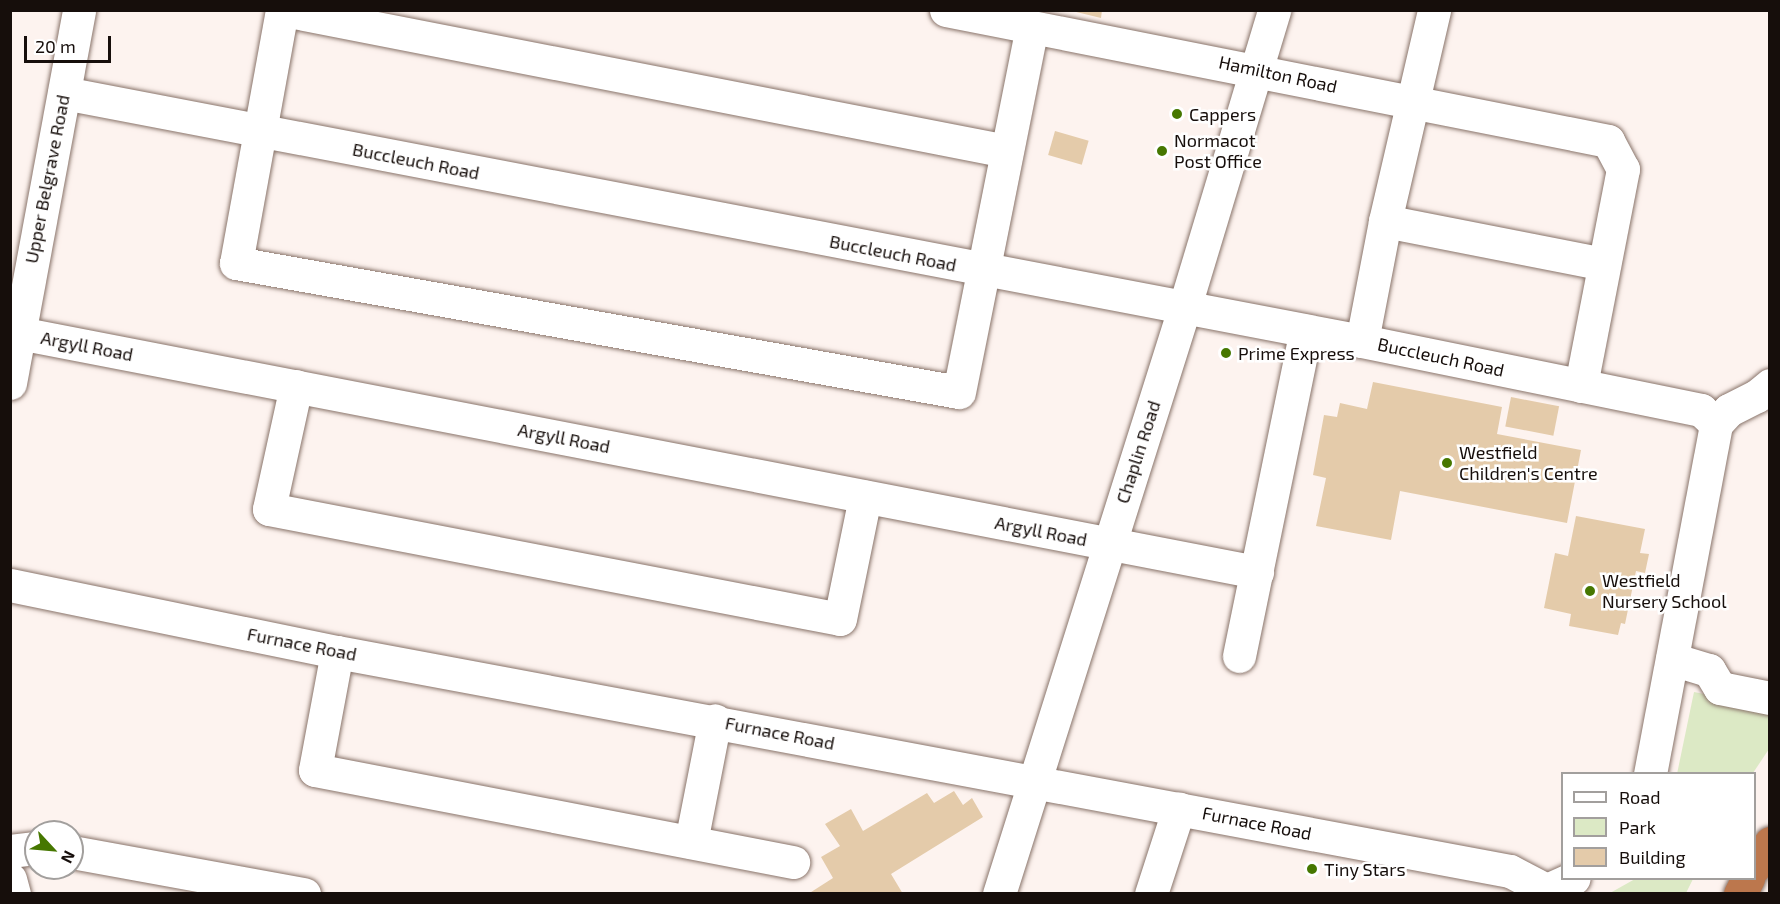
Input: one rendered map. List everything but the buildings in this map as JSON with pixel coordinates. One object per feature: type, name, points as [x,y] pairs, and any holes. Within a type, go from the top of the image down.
[{"type":"highway","points":[[1756,865],[1770,843]]},
{"type":"highway","points":[[1740,894],[1747,880]]},
{"type":"street","name":"Upper Belgrave Road","points":[[10,383],[19,333],[19,278],[64,93],[79,10]]},
{"type":"street","points":[[1006,151],[283,10],[236,263],[959,392],[1032,28]]},
{"type":"street","name":"Hamilton Road","points":[[946,10],[1256,69],[1608,141],[1623,169],[1604,264]]},
{"type":"street","name":"Chaplin Road","points":[[999,894],[1032,780],[1184,309],[1274,10]]},
{"type":"street","points":[[1362,341],[1385,221],[1434,10]]},
{"type":"street","name":"Buccleuch Road","points":[[64,93],[1184,309],[1362,341],[1701,410],[1716,424]]},
{"type":"street","points":[[1385,221],[1604,264],[1581,386]]},
{"type":"street","points":[[1239,656],[1306,331]]},
{"type":"street","name":"Argyll Road","points":[[19,333],[1257,572]]},
{"type":"street","points":[[1650,772],[1716,424],[1729,410],[1757,396],[1770,385]]},
{"type":"street","points":[[296,386],[269,509],[840,619],[865,497]]},
{"type":"street","name":"Furnace Road","points":[[10,585],[337,652],[715,720],[1510,871],[1553,887]]},
{"type":"street","points":[[337,652],[315,770],[793,862]]},
{"type":"street","points":[[1672,659],[1703,666],[1720,688],[1770,698]]},
{"type":"street","points":[[691,842],[715,720]]},
{"type":"street","points":[[1151,894],[1179,808]]},
{"type":"street","points":[[84,854],[304,894]]},
{"type":"street","points":[[10,879],[14,894]]},
{"type":"green space","points":[[1694,692],[1769,707],[1769,749],[1754,772],[1677,772]]},
{"type":"green space","points":[[1633,880],[1692,880],[1686,893],[1610,893]]},
{"type":"place","name":"Cappers","points":[[1177,114]]},
{"type":"place","name":"Normacot Post Office","points":[[1162,151]]},
{"type":"place","name":"Prime Express","points":[[1226,353]]},
{"type":"place","name":"Westfield Children's Centre","points":[[1447,463]]},
{"type":"place","name":"Westfield Nursery School","points":[[1590,591]]},
{"type":"place","name":"Tiny Stars","points":[[1312,869]]}]
